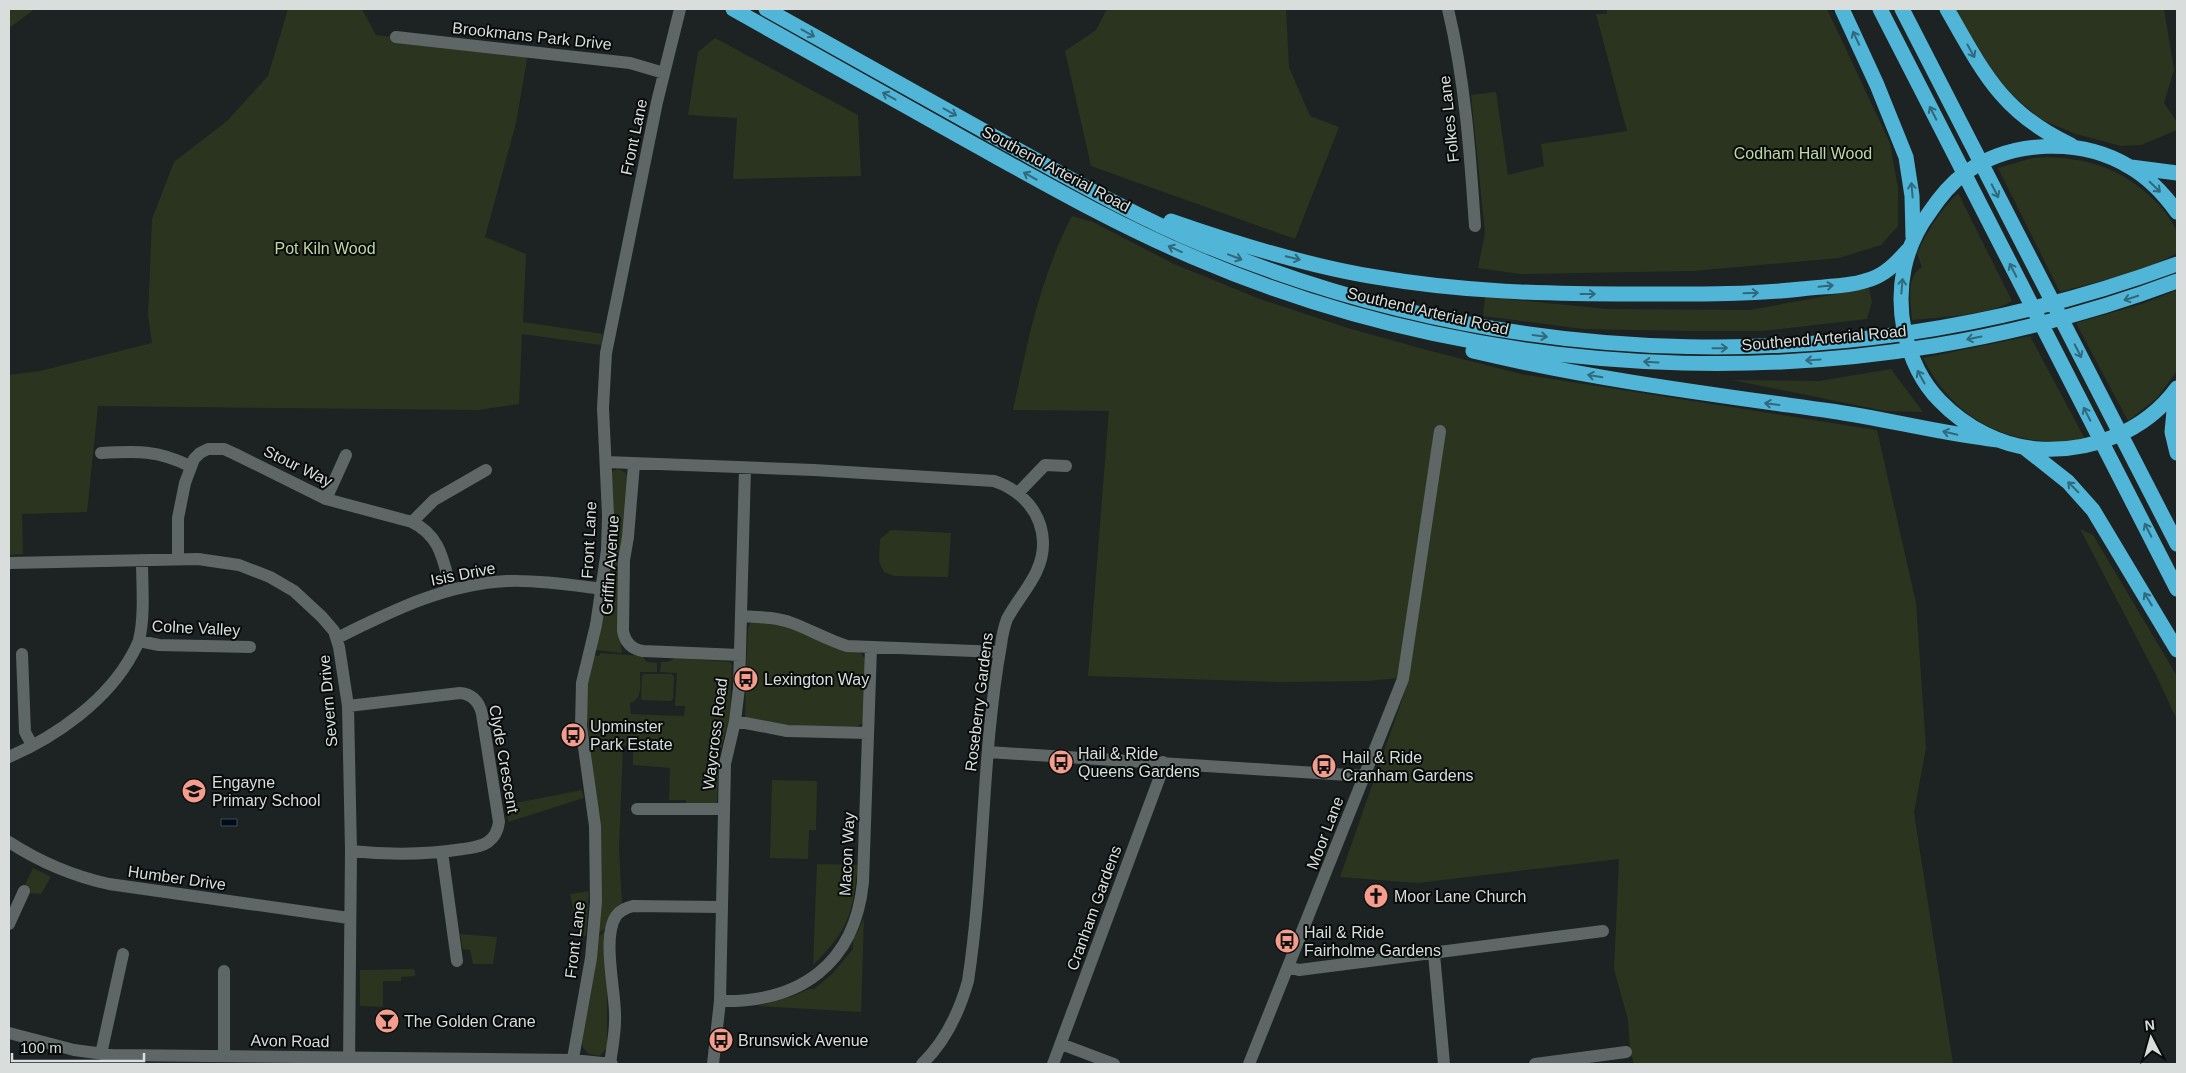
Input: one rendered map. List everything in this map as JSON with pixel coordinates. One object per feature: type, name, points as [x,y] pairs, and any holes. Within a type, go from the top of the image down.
[{"type":"highway","name":"Southend Arterial Road","points":[[733,9],[1073,200],[1195,258],[1317,302],[1368,318],[1446,336],[1579,356],[1699,363],[1796,361],[1928,347],[2059,319],[2142,294],[2177,281]]},
{"type":"highway","name":"Southend Arterial Road","points":[[766,9],[1081,185],[1201,244],[1280,274],[1356,298],[1415,313],[1492,329],[1622,344],[1708,348],[1795,346],[1915,332],[2006,316],[2112,287],[2177,264]]},
{"type":"highway","points":[[1842,9],[1877,85],[1906,157],[1912,190],[1910,244],[1902,286],[1903,322],[1912,359],[1926,384],[1946,408],[1998,440]]},
{"type":"highway","points":[[1880,9],[2177,589]]},
{"type":"highway","points":[[1902,9],[2177,544]]},
{"type":"highway","points":[[1947,9],[1987,77],[2010,104],[2033,125],[2076,147],[2101,154],[2129,166],[2177,173]]},
{"type":"highway","points":[[1081,185],[1192,228],[1282,256],[1374,277],[1470,290],[1566,294],[1705,294],[1789,290],[1854,283],[1869,279],[1886,271],[1910,244],[1923,220],[1943,193],[1966,172],[1979,165],[2030,148],[2076,147]]},
{"type":"highway","points":[[2129,166],[2158,189],[2177,212]]},
{"type":"highway","points":[[1195,258],[1274,294],[1358,324],[1524,363],[1652,386],[1831,411],[1966,437],[1998,440],[2025,448],[2072,448],[2105,441],[2132,428],[2148,417],[2176,389]]},
{"type":"highway","points":[[2176,389],[2172,432],[2177,452]]},
{"type":"highway","points":[[2025,448],[2068,482],[2093,510],[2176,646]]},
{"type":"street","name":"Front Lane","points":[[573,1062],[591,958],[596,902],[595,826],[581,726],[582,683],[603,589],[608,515],[604,408],[606,353],[664,73],[679,14],[689,9]]},
{"type":"street","name":"Folkes Lane","points":[[1448,9],[1457,46],[1467,117],[1475,226]]},
{"type":"street","name":"Brookmans Park Drive","points":[[396,37],[630,63],[664,73]]},
{"type":"street","name":"Moor Lane","points":[[1249,1064],[1403,679],[1440,431]]},
{"type":"street","name":"Stour Way","points":[[190,466],[200,453],[208,449],[224,449],[326,499],[412,522],[423,528],[436,542],[451,589]]},
{"type":"street","points":[[101,453],[149,452],[163,454],[190,466],[180,501],[178,559]]},
{"type":"street","points":[[326,499],[346,455]]},
{"type":"street","name":"Roseberry Gardens","points":[[606,462],[994,481],[1018,493],[1030,504],[1038,518],[1043,550],[1037,573],[1006,621],[1000,652],[988,752],[968,981],[961,1007],[950,1028],[922,1064]]},
{"type":"street","name":"Griffin Avenue","points":[[634,464],[628,537],[624,560],[622,630],[625,640],[631,646],[643,651],[740,655]]},
{"type":"street","points":[[1018,493],[1045,465],[1066,466]]},
{"type":"street","name":"Waycross Road","points":[[713,1064],[720,1001],[720,907],[725,764],[735,721],[739,688],[745,468]]},
{"type":"street","points":[[412,522],[434,500],[486,470]]},
{"type":"street","name":"Severn Drive","points":[[9,563],[198,559],[239,565],[270,577],[303,598],[330,626],[337,638],[348,706],[351,851],[349,1061]]},
{"type":"street","points":[[9,757],[32,745],[80,714],[99,697],[120,673],[139,641],[142,560]]},
{"type":"street","name":"Isis Drive","points":[[337,638],[391,611],[451,589],[488,583],[526,581],[603,589]]},
{"type":"street","points":[[741,616],[778,619],[792,623],[832,642],[847,646],[1000,652]]},
{"type":"street","name":"Colne Valley","points":[[139,641],[159,645],[250,647]]},
{"type":"street","name":"Macon Way","points":[[720,1001],[758,999],[795,989],[813,979],[826,968],[844,946],[854,928],[862,898],[871,648]]},
{"type":"street","points":[[22,654],[25,732],[32,745]]},
{"type":"street","name":"Clyde Crescent","points":[[348,706],[460,693],[472,696],[480,706],[499,822],[498,830],[488,842],[480,846],[442,852],[388,855],[351,851]]},
{"type":"street","points":[[735,721],[787,730],[868,733]]},
{"type":"street","points":[[988,752],[1364,776]]},
{"type":"street","name":"Cranham Gardens","points":[[1053,1064],[1162,771],[1163,762]]},
{"type":"street","points":[[637,809],[723,809]]},
{"type":"street","name":"Humber Drive","points":[[9,842],[35,858],[73,875],[108,884],[349,918]]},
{"type":"street","points":[[442,852],[457,961]]},
{"type":"street","points":[[9,924],[24,891]]},
{"type":"street","points":[[573,1062],[611,1064],[615,1014],[611,981],[611,933],[616,916],[624,909],[633,906],[720,907]]},
{"type":"street","points":[[1288,967],[1299,970],[1603,932]]},
{"type":"street","points":[[101,1054],[123,954]]},
{"type":"street","points":[[1434,954],[1444,1064]]},
{"type":"street","points":[[224,971],[224,1056]]},
{"type":"street","name":"Avon Road","points":[[9,1033],[74,1050],[101,1054],[184,1060],[224,1056],[349,1061],[573,1062]]},
{"type":"street","points":[[1061,1044],[1114,1064]]},
{"type":"street","points":[[1535,1064],[1626,1052]]},
{"type":"green space","points":[[9,9],[35,9],[9,28]]},
{"type":"green space","name":"Pot Kiln Wood","points":[[288,9],[362,9],[376,35],[528,54],[516,123],[485,237],[526,254],[523,322],[603,334],[601,345],[522,334],[519,404],[478,410],[98,406],[87,512],[22,514],[23,554],[9,555],[9,375],[40,371],[152,343],[148,316],[152,219],[174,162],[227,121],[268,76]]},
{"type":"green space","points":[[1107,9],[1286,9],[1289,67],[1310,116],[1339,127],[1295,239],[1091,166],[1065,51],[1096,30]]},
{"type":"green space","name":"Codham Hall Wood","points":[[1606,9],[1827,9],[1890,143],[1898,188],[1898,226],[1881,245],[1839,258],[1693,271],[1520,274],[1478,268],[1485,233],[1471,95],[1496,92],[1508,175],[1544,166],[1541,144],[1627,131],[1596,14],[1607,14]]},
{"type":"green space","points":[[1955,9],[2164,9],[2174,70],[2164,103],[2177,122],[2177,130],[2141,145],[2121,146],[2076,134],[2042,120],[2012,95],[1985,63]]},
{"type":"green space","points":[[715,38],[858,115],[861,176],[733,179],[737,118],[688,115],[698,52]]},
{"type":"green space","points":[[2048,157],[2095,164],[2112,170],[2134,183],[2155,200],[2171,220],[2178,235],[2177,253],[2165,260],[2136,271],[2060,292],[1998,168],[2033,158]]},
{"type":"green space","points":[[1958,193],[2012,301],[1979,312],[1912,320],[1911,284],[1913,277],[1922,267],[1917,254],[1934,221]]},
{"type":"green space","points":[[1072,216],[1093,222],[1174,264],[1260,299],[1348,328],[1427,350],[1521,374],[1877,430],[1916,603],[1926,748],[1914,813],[1953,1064],[1634,1064],[1630,1051],[1628,1020],[1614,969],[1619,859],[1418,883],[1340,877],[1410,677],[1367,681],[1279,682],[1088,676],[1109,411],[1013,410],[1029,336],[1043,287],[1051,263]]},
{"type":"green space","points":[[1869,288],[1872,302],[1867,319],[1762,331],[1583,329],[1483,316],[1485,297],[1607,309],[1750,310]]},
{"type":"green space","points":[[2177,290],[2177,371],[2157,398],[2128,421],[2076,323],[2145,303]]},
{"type":"green space","points":[[2030,336],[2085,439],[2035,440],[2011,435],[1990,427],[1970,415],[1952,400],[1936,381],[1923,358]]},
{"type":"green space","points":[[1891,369],[1923,412],[1885,411],[1732,380],[1819,381]]},
{"type":"green space","points":[[618,469],[626,473],[627,478],[618,627],[622,653],[595,650],[611,472]]},
{"type":"green space","points":[[2080,529],[2093,535],[2177,676],[2177,720],[2156,675]]},
{"type":"green space","points":[[891,530],[951,533],[948,577],[894,576],[884,572],[879,562],[880,539]]},
{"type":"green space","points":[[751,622],[781,624],[861,653],[866,661],[863,722],[858,726],[852,727],[786,726],[745,717],[746,683],[749,683],[749,671],[746,671],[748,628]]},
{"type":"green space","points":[[600,653],[642,656],[647,662],[657,663],[657,672],[640,672],[639,695],[630,703],[631,714],[684,716],[685,706],[675,706],[677,673],[660,672],[661,662],[668,662],[675,658],[730,662],[732,666],[730,716],[719,756],[717,802],[714,806],[686,806],[686,800],[669,800],[670,768],[633,765],[633,746],[623,746],[619,849],[622,904],[606,928],[598,934],[600,829],[587,719],[587,684],[594,655],[599,656]]},
{"type":"green space","points":[[644,674],[672,674],[674,677],[673,699],[671,701],[641,699],[642,676]]},
{"type":"green space","points":[[772,780],[817,781],[816,830],[809,830],[808,859],[770,858]]},
{"type":"green space","points":[[582,790],[584,798],[508,822],[506,805]]},
{"type":"green space","points":[[817,864],[858,865],[854,896],[847,920],[835,941],[813,965]]},
{"type":"green space","points":[[33,868],[51,877],[41,894],[27,893],[24,887]]},
{"type":"green space","points":[[589,891],[586,936],[579,937],[570,894]]},
{"type":"green space","points":[[864,918],[861,1012],[758,1006],[814,989],[833,973],[853,949],[853,941]]},
{"type":"green space","points":[[607,930],[607,1048],[600,1056],[589,1054],[583,1048],[581,1037],[599,936]]},
{"type":"green space","points":[[460,934],[497,937],[493,964],[473,964],[470,950],[463,949]]},
{"type":"green space","points":[[413,969],[415,976],[401,977],[401,981],[383,981],[383,1007],[360,1006],[360,970]]},
{"type":"water","points":[[221,819],[237,819],[237,826],[221,826]]},
{"type":"place","name":"Lexington Way","points":[[746,679]]},
{"type":"place","name":"Upminster Park Estate","points":[[573,735]]},
{"type":"place","name":"Hail & Ride Queens Gardens","points":[[1061,762]]},
{"type":"place","name":"Hail & Ride Cranham Gardens","points":[[1324,766]]},
{"type":"place","name":"Engayne Primary School","points":[[194,791]]},
{"type":"place","name":"Moor Lane Church","points":[[1376,896]]},
{"type":"place","name":"Hail & Ride Fairholme Gardens","points":[[1287,941]]},
{"type":"place","name":"The Golden Crane","points":[[387,1021]]},
{"type":"place","name":"Brunswick Avenue","points":[[721,1040]]}]
